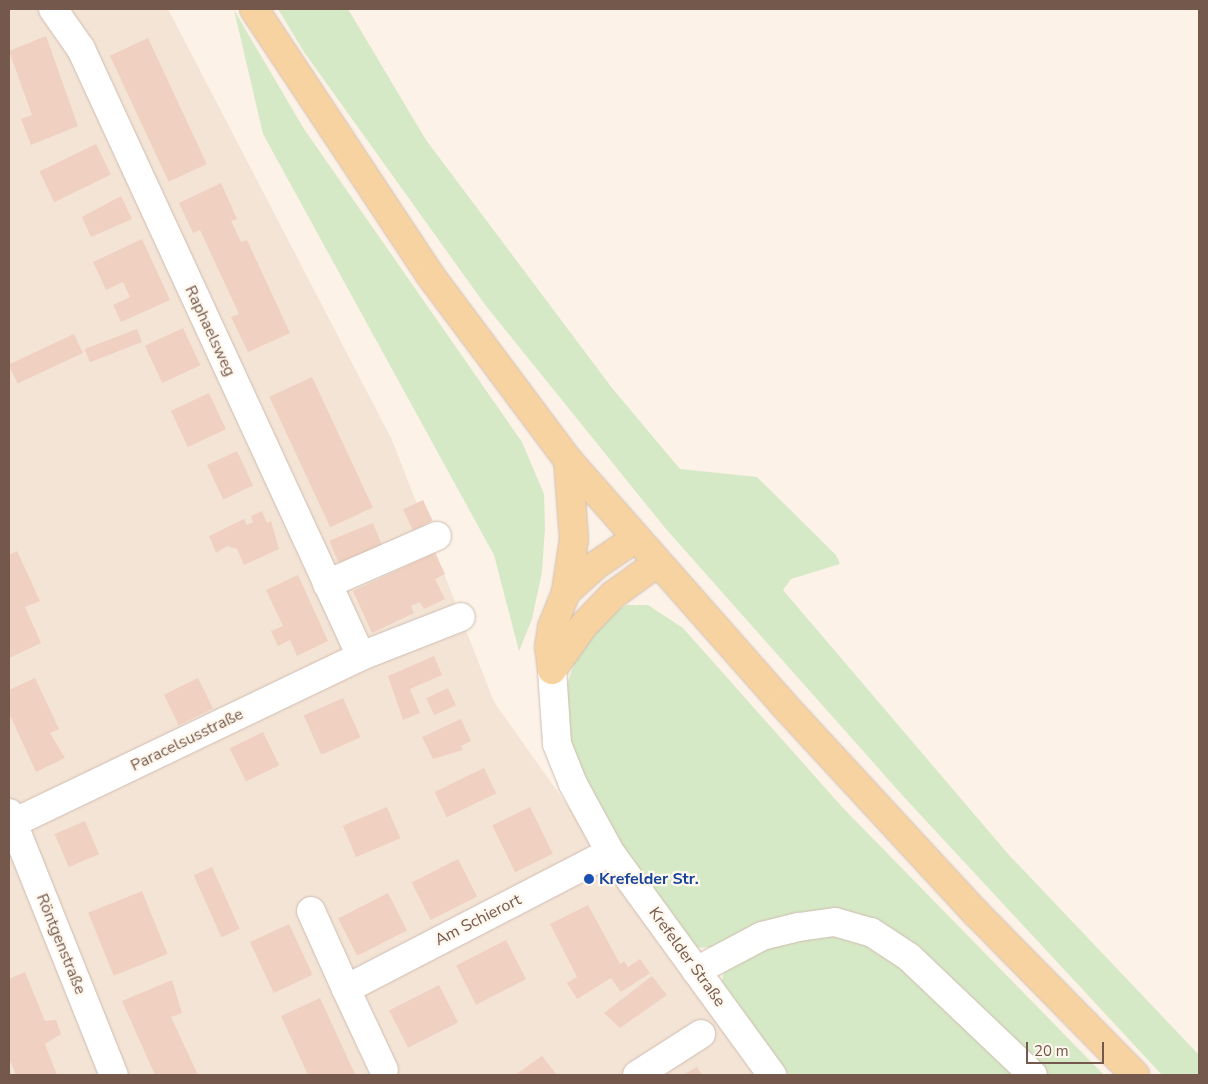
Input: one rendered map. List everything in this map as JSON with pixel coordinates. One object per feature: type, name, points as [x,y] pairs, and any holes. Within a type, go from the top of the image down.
[{"type":"main road","points":[[254,9],[430,275],[568,460],[636,538],[656,564],[976,913],[1135,1075]]},
{"type":"main road","points":[[552,670],[552,627],[566,592],[574,539],[568,460]]},
{"type":"main road","points":[[566,592],[596,565],[636,538]]},
{"type":"main road","points":[[552,670],[584,625],[612,595],[656,564]]},
{"type":"street","name":"Raphaelsweg","points":[[54,9],[82,49],[361,656]]},
{"type":"street","points":[[327,584],[437,536]]},
{"type":"street","name":"Paracelsusstraße","points":[[11,818],[361,656],[460,617]]},
{"type":"street","name":"Krefelder Straße","points":[[552,670],[557,744],[573,784],[610,852],[772,1075]]},
{"type":"street","name":"Röntgenstraße","points":[[11,818],[114,1075]]},
{"type":"street","name":"Am Schierort","points":[[346,989],[610,852]]},
{"type":"street","points":[[310,911],[384,1070]]},
{"type":"street","points":[[696,971],[762,936],[799,927],[835,922],[871,932],[909,957],[1033,1075]]},
{"type":"street","points":[[637,1075],[700,1034]]},
{"type":"shaded area","points":[[9,9],[168,9],[392,440],[494,702],[758,1075],[9,1075]]},
{"type":"green space","points":[[278,9],[348,9],[426,140],[612,388],[680,469],[757,477],[836,555],[840,564],[791,579],[783,590],[1009,855],[1199,1055],[1199,1075],[1162,1075],[903,796],[666,529],[486,306],[304,52]]},
{"type":"green space","points":[[234,10],[304,129],[522,442],[544,494],[545,528],[542,572],[532,619],[519,651],[494,555],[263,134]]},
{"type":"green space","points":[[626,605],[648,605],[683,628],[843,808],[1104,1075],[789,1075],[721,985],[726,963],[720,947],[693,948],[626,857],[569,748],[564,695],[576,657],[596,625]]},
{"type":"building","points":[[46,36],[78,126],[31,145],[21,119],[32,115],[9,51]]},
{"type":"building","points":[[148,38],[207,164],[169,182],[110,56]]},
{"type":"building","points":[[96,144],[111,175],[54,202],[39,172]]},
{"type":"building","points":[[221,183],[237,219],[231,221],[241,242],[247,240],[290,333],[248,352],[231,317],[239,314],[200,230],[193,233],[179,203]]},
{"type":"building","points":[[121,196],[132,219],[91,237],[82,217]]},
{"type":"building","points":[[142,239],[170,300],[121,322],[113,305],[130,297],[123,282],[106,290],[93,262]]},
{"type":"building","points":[[183,328],[200,365],[162,383],[145,346]]},
{"type":"building","points":[[137,329],[142,342],[90,362],[85,349]]},
{"type":"building","points":[[74,334],[83,353],[18,383],[9,364]]},
{"type":"building","points":[[312,377],[373,508],[330,527],[269,397]]},
{"type":"building","points":[[209,393],[226,429],[188,447],[171,411]]},
{"type":"building","points":[[237,451],[253,485],[223,499],[207,465]]},
{"type":"building","points":[[423,500],[433,521],[413,530],[403,509]]},
{"type":"building","points":[[262,511],[267,523],[271,521],[279,549],[244,565],[237,549],[227,546],[216,553],[209,536],[244,519],[247,525],[253,522],[251,516]]},
{"type":"building","points":[[373,523],[382,545],[338,563],[329,541]]},
{"type":"building","points":[[17,551],[40,601],[25,607],[41,643],[9,658],[9,555]]},
{"type":"building","points":[[435,553],[445,574],[435,579],[445,599],[424,609],[420,602],[411,606],[414,613],[372,633],[353,591]]},
{"type":"building","points":[[298,575],[328,641],[297,656],[290,640],[278,646],[271,631],[283,626],[266,590]]},
{"type":"building","points":[[434,656],[442,675],[410,689],[420,713],[403,720],[388,676]]},
{"type":"building","points":[[35,678],[59,729],[50,733],[65,758],[36,772],[9,713],[9,690]]},
{"type":"building","points":[[198,678],[213,709],[179,725],[164,695]]},
{"type":"building","points":[[448,688],[456,705],[434,715],[426,698]]},
{"type":"building","points":[[343,698],[360,737],[321,755],[304,715]]},
{"type":"building","points":[[461,719],[471,741],[461,746],[463,750],[433,759],[422,737]]},
{"type":"building","points":[[263,732],[279,765],[246,781],[230,748]]},
{"type":"building","points":[[484,768],[496,793],[447,817],[435,792]]},
{"type":"building","points":[[387,807],[400,838],[356,857],[343,826]]},
{"type":"building","points":[[530,807],[553,854],[515,872],[492,825]]},
{"type":"building","points":[[85,821],[99,854],[69,867],[55,834]]},
{"type":"building","points":[[458,859],[477,896],[431,920],[412,883]]},
{"type":"building","points":[[212,867],[240,929],[221,937],[194,875]]},
{"type":"building","points":[[142,891],[167,954],[114,976],[88,913]]},
{"type":"building","points":[[388,893],[407,930],[357,956],[338,918]]},
{"type":"building","points":[[588,905],[620,964],[624,961],[628,967],[640,959],[650,973],[621,992],[611,978],[577,999],[567,983],[577,977],[550,924]]},
{"type":"building","points":[[289,924],[313,975],[274,993],[250,942]]},
{"type":"building","points":[[506,940],[526,979],[476,1005],[456,965]]},
{"type":"building","points":[[25,972],[45,1021],[56,1020],[61,1034],[45,1044],[57,1075],[16,1075],[9,1058],[9,979]]},
{"type":"building","points":[[652,976],[667,995],[620,1028],[604,1013]]},
{"type":"building","points":[[172,980],[182,1013],[171,1017],[198,1075],[155,1075],[122,1001]]},
{"type":"building","points":[[439,985],[458,1022],[408,1048],[389,1010]]},
{"type":"building","points":[[320,998],[355,1074],[353,1075],[308,1075],[281,1016]]},
{"type":"building","points":[[542,1056],[557,1075],[515,1075]]},
{"type":"building","points":[[697,1067],[702,1075],[683,1075]]},
{"type":"place","name":"Krefelder Str.","points":[[589,879]]}]
